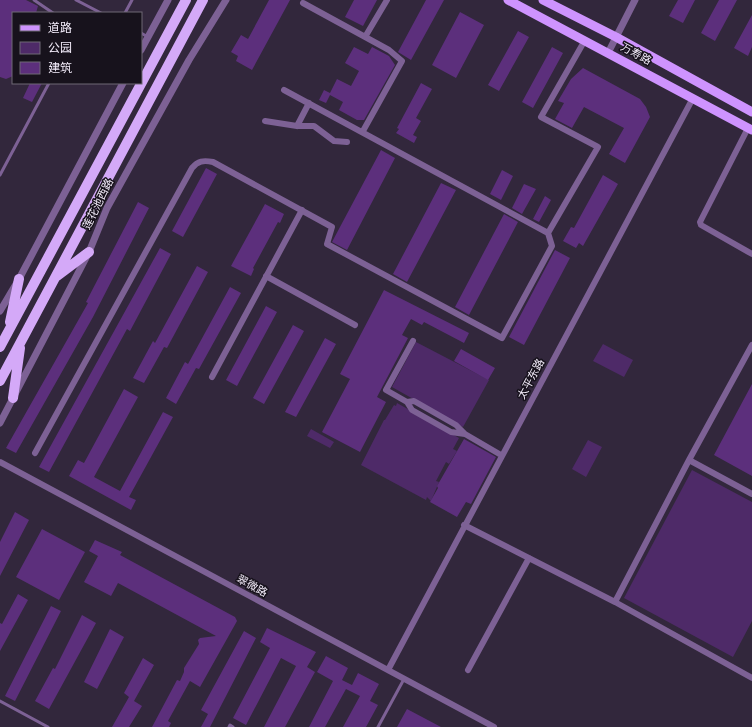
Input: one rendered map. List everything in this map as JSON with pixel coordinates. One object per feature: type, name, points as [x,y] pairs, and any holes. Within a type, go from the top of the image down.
[{"type":"highway","name":"莲花池西路","points":[[142,82],[186,0]]},
{"type":"highway","name":"莲花池西路","points":[[0,380],[203,0]]},
{"type":"highway","name":"莲花池西路","points":[[0,347],[141,84]]},
{"type":"highway","points":[[54,278],[88,252]]},
{"type":"highway","points":[[7,334],[19,279]]},
{"type":"highway","points":[[13,398],[20,342]]},
{"type":"main road","name":"万寿路","points":[[508,0],[750,129]]},
{"type":"main road","name":"万寿路","points":[[543,0],[616,37],[752,112]]},
{"type":"street","points":[[142,45],[144,35],[168,0]]},
{"type":"street","name":"莲花池西路","points":[[0,423],[88,252],[108,208],[189,60],[226,0]]},
{"type":"street","points":[[365,37],[387,0]]},
{"type":"street","points":[[608,53],[635,0]]},
{"type":"street","points":[[303,3],[389,50],[402,61],[363,131]]},
{"type":"street","points":[[548,233],[598,147],[541,117],[585,40]]},
{"type":"street","points":[[0,311],[19,279],[122,84]]},
{"type":"street","points":[[35,453],[192,168],[197,162],[205,160],[213,162],[332,227],[327,244],[502,338],[552,246],[548,233],[363,131],[284,90]]},
{"type":"street","name":"太平东路","points":[[388,670],[501,455],[693,98]]},
{"type":"street","points":[[297,126],[308,103]]},
{"type":"street","points":[[265,121],[297,126],[314,126],[334,141],[347,142]]},
{"type":"street","points":[[750,129],[700,222],[701,225],[714,233],[752,254]]},
{"type":"street","points":[[212,377],[302,210]]},
{"type":"street","points":[[266,276],[355,325]]},
{"type":"street","points":[[413,340],[386,390],[407,402],[410,409],[451,432],[465,434],[501,455]]},
{"type":"street","points":[[615,602],[689,460],[752,345]]},
{"type":"street","points":[[689,460],[752,494]]},
{"type":"street","name":"翠微路","points":[[0,462],[494,727]]},
{"type":"street","points":[[464,525],[615,602],[752,678]]},
{"type":"street","points":[[468,670],[529,558]]},
{"type":"lane","points":[[34,0],[52,12]]},
{"type":"lane","points":[[76,0],[99,12]]},
{"type":"lane","points":[[126,12],[132,0]]},
{"type":"lane","points":[[0,176],[48,84]]},
{"type":"lane","points":[[378,727],[404,679]]},
{"type":"lane","points":[[0,701],[48,727]]},
{"type":"lane","points":[[229,727],[230,725],[233,727]]},
{"type":"green space","points":[[416,342],[489,380],[463,427],[392,387]]},
{"type":"green space","points":[[603,344],[633,360],[624,377],[593,361]]},
{"type":"green space","points":[[397,403],[459,438],[453,449],[457,451],[449,464],[446,462],[436,481],[439,482],[431,501],[427,497],[426,500],[361,465],[384,420]]},
{"type":"green space","points":[[311,429],[334,442],[330,448],[307,436]]},
{"type":"green space","points":[[588,440],[602,447],[586,477],[572,469]]},
{"type":"green space","points":[[692,470],[752,502],[752,621],[733,657],[624,598]]},
{"type":"building","points":[[0,0],[26,0],[38,6],[36,12],[12,12],[12,76],[6,79],[0,77]]},
{"type":"building","points":[[269,0],[290,0],[252,70],[236,61],[238,56],[231,52],[241,35],[248,39]]},
{"type":"building","points":[[354,0],[377,0],[363,26],[345,17]]},
{"type":"building","points":[[426,0],[444,0],[411,60],[398,52]]},
{"type":"building","points":[[678,0],[695,0],[683,23],[669,16]]},
{"type":"building","points":[[719,0],[737,0],[715,41],[701,33]]},
{"type":"building","points":[[460,12],[484,25],[456,78],[432,65]]},
{"type":"building","points":[[752,15],[752,47],[748,56],[734,48]]},
{"type":"building","points":[[518,31],[529,37],[499,91],[488,85]]},
{"type":"building","points":[[354,47],[368,54],[372,47],[389,56],[395,65],[364,120],[357,120],[339,110],[343,102],[330,95],[326,103],[319,100],[324,90],[330,93],[337,79],[351,86],[359,71],[345,63]]},
{"type":"building","points":[[552,47],[563,53],[533,108],[522,102]]},
{"type":"building","points":[[583,68],[640,99],[646,107],[650,117],[625,163],[609,154],[624,128],[584,107],[572,128],[555,119],[564,103],[558,101],[571,79]]},
{"type":"building","points":[[421,83],[432,89],[416,118],[421,121],[413,135],[417,137],[414,143],[396,133],[399,129],[397,128]]},
{"type":"building","points":[[30,84],[41,84],[32,102],[23,98]]},
{"type":"building","points":[[381,150],[395,158],[347,250],[332,242]]},
{"type":"building","points":[[206,168],[217,174],[183,237],[172,231]]},
{"type":"building","points":[[502,170],[513,176],[501,200],[490,194]]},
{"type":"building","points":[[603,175],[618,184],[583,246],[579,243],[576,248],[563,241],[571,227],[574,228]]},
{"type":"building","points":[[441,183],[456,190],[407,282],[393,274]]},
{"type":"building","points":[[524,184],[536,189],[522,214],[512,208]]},
{"type":"building","points":[[545,196],[551,200],[539,222],[533,219]]},
{"type":"building","points":[[138,202],[149,208],[93,317],[16,453],[6,448],[88,303],[86,302]]},
{"type":"building","points":[[265,204],[284,214],[280,223],[278,222],[253,268],[254,269],[251,276],[231,266]]},
{"type":"building","points":[[504,214],[518,222],[469,315],[455,307]]},
{"type":"building","points":[[160,248],[171,254],[130,331],[127,329],[49,472],[39,467]]},
{"type":"building","points":[[555,250],[570,258],[524,345],[509,337]]},
{"type":"building","points":[[197,266],[208,272],[167,348],[164,347],[144,383],[133,378],[153,341],[155,343]]},
{"type":"building","points":[[230,287],[241,293],[199,369],[196,368],[176,404],[166,398],[185,362],[188,364]]},
{"type":"building","points":[[384,290],[469,333],[464,343],[424,322],[422,325],[411,319],[402,335],[408,338],[377,397],[386,402],[360,452],[322,432],[350,379],[340,374]]},
{"type":"building","points":[[266,306],[277,312],[237,386],[226,380]]},
{"type":"building","points":[[293,325],[304,331],[264,404],[253,398]]},
{"type":"building","points":[[325,338],[336,344],[296,417],[285,412]]},
{"type":"building","points":[[461,349],[495,368],[488,380],[454,361]]},
{"type":"building","points":[[752,384],[752,476],[714,455]]},
{"type":"building","points":[[124,389],[138,397],[94,477],[120,491],[163,412],[173,417],[129,497],[136,500],[131,510],[69,476],[78,460],[84,463]]},
{"type":"building","points":[[464,439],[496,457],[471,504],[466,502],[457,517],[430,502],[438,488],[437,486]]},
{"type":"building","points":[[15,512],[29,520],[0,576],[0,542]]},
{"type":"building","points":[[42,529],[85,552],[59,600],[16,577]]},
{"type":"building","points":[[95,540],[122,552],[120,555],[235,617],[237,621],[200,687],[190,681],[168,721],[171,723],[169,727],[152,727],[177,680],[180,681],[184,668],[199,644],[198,640],[200,638],[216,636],[118,583],[111,596],[84,582],[98,556],[89,551]]},
{"type":"building","points":[[18,594],[28,600],[0,651],[0,623],[2,624]]},
{"type":"building","points":[[51,606],[61,611],[15,701],[5,696]]},
{"type":"building","points":[[82,615],[96,623],[49,709],[35,701],[53,668],[55,669]]},
{"type":"building","points":[[267,628],[316,652],[307,667],[315,672],[285,727],[264,727],[296,666],[281,658],[246,725],[233,718],[270,648],[260,642]]},
{"type":"building","points":[[110,629],[124,637],[97,689],[84,682]]},
{"type":"building","points":[[244,631],[256,638],[210,727],[201,727],[208,714],[201,710]]},
{"type":"building","points":[[326,656],[348,668],[342,680],[352,685],[358,673],[379,684],[370,701],[378,705],[366,727],[343,727],[360,696],[346,689],[325,727],[309,727],[333,681],[317,672]]},
{"type":"building","points":[[143,658],[154,665],[134,701],[142,706],[129,727],[112,727],[129,697],[124,693]]},
{"type":"building","points":[[407,709],[441,727],[397,727]]}]
